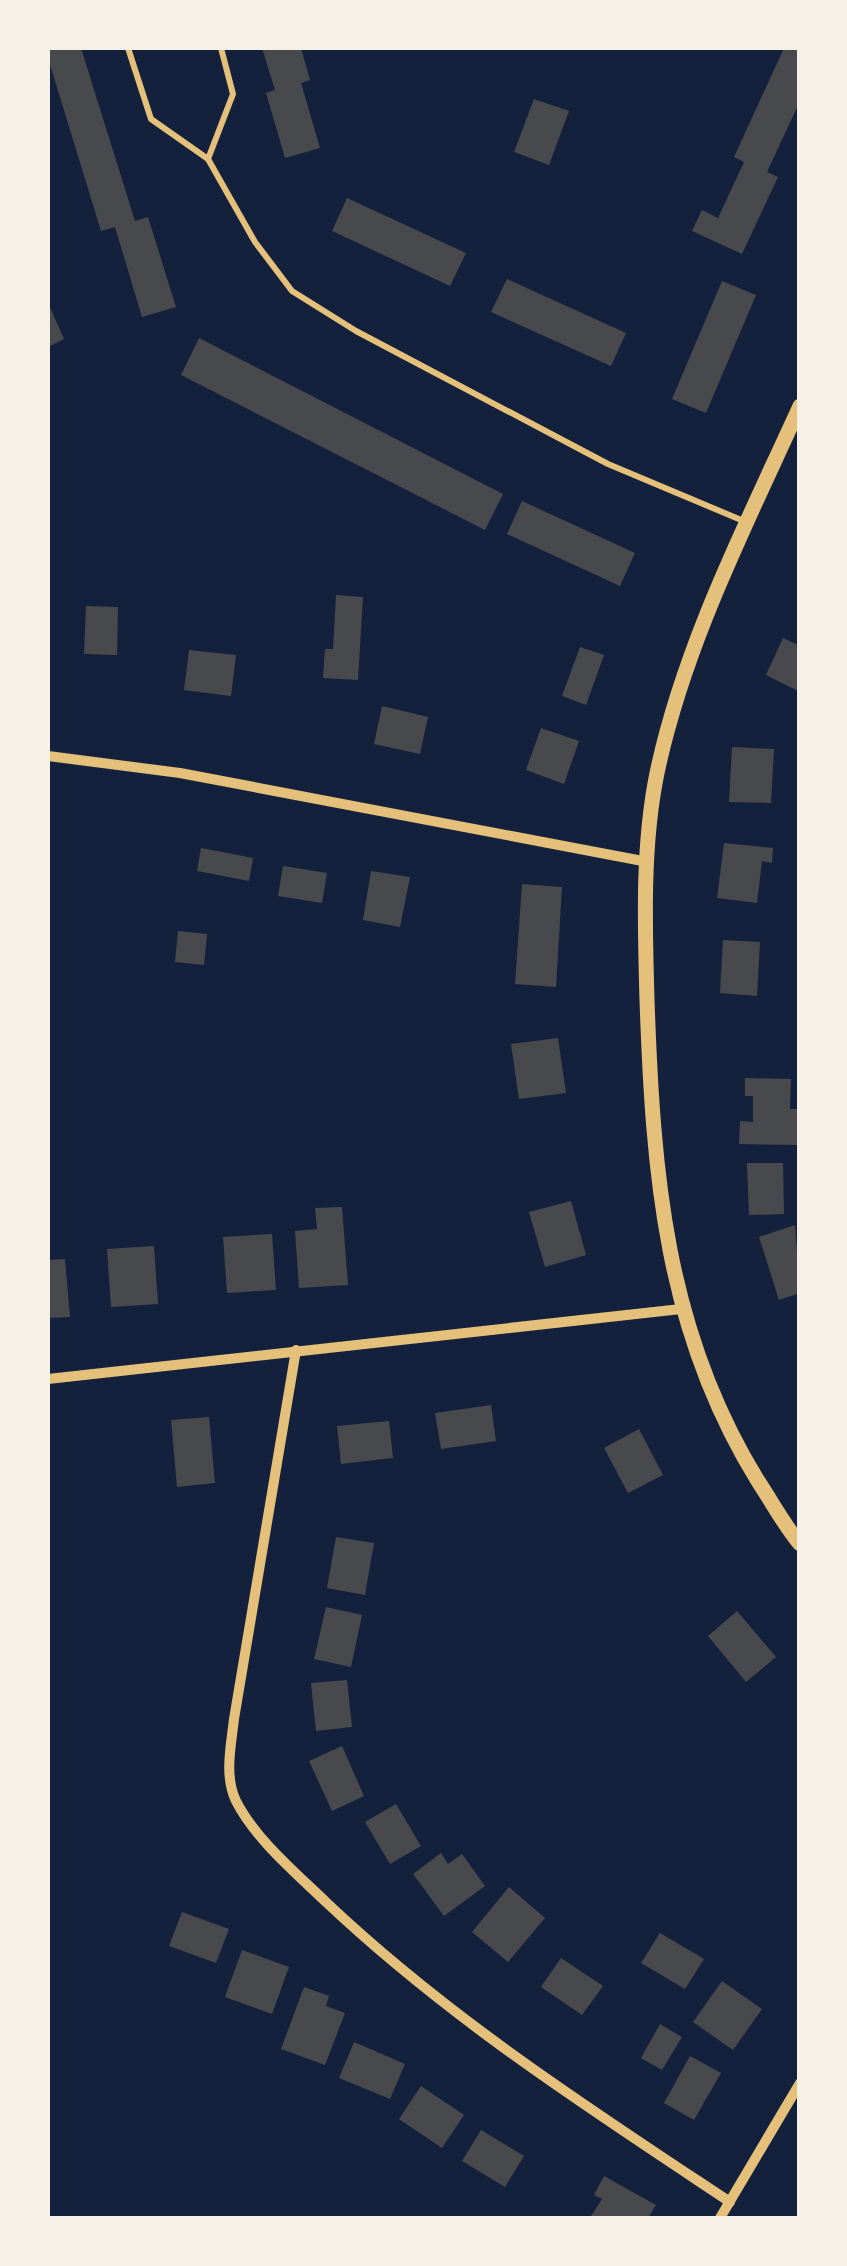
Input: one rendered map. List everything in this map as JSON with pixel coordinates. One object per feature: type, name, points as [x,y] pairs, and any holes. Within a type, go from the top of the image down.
[{"type":"street","points":[[800,406],[714,597],[668,731],[656,776],[648,862],[650,1090],[668,1255],[704,1377],[732,1438],[800,1544]]},
{"type":"street","points":[[48,756],[198,776],[648,862]]},
{"type":"street","points":[[48,1379],[681,1309]]},
{"type":"street","points":[[296,1350],[234,1719],[229,1760],[234,1799],[248,1821],[298,1875],[448,2008],[523,2065],[730,2202]]},
{"type":"street","points":[[720,2218],[800,2083]]},
{"type":"lane","points":[[128,48],[151,119],[208,159],[273,270],[292,291],[319,310],[608,464],[747,522]]},
{"type":"lane","points":[[208,159],[233,94],[221,48]]},
{"type":"building","points":[[81,48],[135,221],[148,217],[176,307],[142,317],[115,227],[101,231],[48,58],[48,49]]},
{"type":"building","points":[[262,48],[301,48],[310,80],[301,83],[320,148],[285,158],[266,93],[275,90]]},
{"type":"building","points":[[784,48],[800,48],[800,101],[767,172],[778,177],[742,254],[692,231],[702,210],[718,218],[744,162],[734,157]]},
{"type":"building","points":[[534,99],[569,111],[549,165],[514,152]]},
{"type":"building","points":[[347,198],[466,253],[450,286],[332,231]]},
{"type":"building","points":[[507,279],[626,333],[611,366],[491,312]]},
{"type":"building","points":[[722,281],[756,295],[706,413],[672,399]]},
{"type":"building","points":[[48,303],[64,339],[48,347]]},
{"type":"building","points":[[199,338],[503,494],[485,530],[181,375]]},
{"type":"building","points":[[522,501],[635,553],[620,586],[507,534]]},
{"type":"building","points":[[336,595],[363,597],[358,680],[323,678],[325,649],[333,649]]},
{"type":"building","points":[[86,606],[118,607],[117,655],[84,654]]},
{"type":"building","points":[[783,638],[800,646],[800,692],[766,675]]},
{"type":"building","points":[[580,647],[604,655],[586,705],[562,696]]},
{"type":"building","points":[[189,650],[236,655],[231,696],[184,690]]},
{"type":"building","points":[[382,706],[428,717],[420,754],[374,744]]},
{"type":"building","points":[[541,728],[579,741],[564,784],[526,770]]},
{"type":"building","points":[[732,747],[774,749],[771,803],[729,802]]},
{"type":"building","points":[[724,843],[773,848],[772,863],[762,861],[757,903],[717,898]]},
{"type":"building","points":[[201,848],[253,858],[249,881],[197,871]]},
{"type":"building","points":[[283,866],[327,873],[322,903],[278,896]]},
{"type":"building","points":[[371,871],[410,877],[400,927],[363,920]]},
{"type":"building","points":[[522,884],[562,887],[556,987],[515,984]]},
{"type":"building","points":[[178,931],[207,934],[204,965],[175,962]]},
{"type":"building","points":[[723,940],[760,942],[757,996],[720,993]]},
{"type":"building","points":[[558,1038],[566,1093],[519,1099],[511,1044]]},
{"type":"building","points":[[745,1078],[791,1079],[790,1109],[800,1109],[800,1145],[739,1144],[740,1121],[753,1122],[753,1096],[745,1096]]},
{"type":"building","points":[[747,1163],[783,1163],[784,1214],[749,1215]]},
{"type":"building","points":[[571,1201],[586,1255],[545,1267],[529,1212]]},
{"type":"building","points":[[342,1207],[348,1285],[299,1288],[295,1231],[317,1229],[315,1208]]},
{"type":"building","points":[[795,1225],[800,1293],[779,1300],[759,1237]]},
{"type":"building","points":[[272,1234],[276,1290],[227,1293],[223,1237]]},
{"type":"building","points":[[154,1246],[158,1304],[111,1307],[107,1249]]},
{"type":"building","points":[[65,1259],[70,1317],[48,1318],[48,1260]]},
{"type":"building","points":[[491,1405],[496,1441],[441,1449],[435,1413]]},
{"type":"building","points":[[209,1417],[215,1483],[177,1487],[171,1420]]},
{"type":"building","points":[[389,1421],[393,1458],[341,1464],[337,1426]]},
{"type":"building","points":[[639,1429],[663,1475],[628,1493],[604,1448]]},
{"type":"building","points":[[336,1537],[374,1543],[365,1595],[327,1588]]},
{"type":"building","points":[[326,1607],[362,1615],[351,1667],[314,1659]]},
{"type":"building","points":[[737,1611],[776,1657],[746,1682],[708,1636]]},
{"type":"building","points":[[347,1680],[352,1727],[316,1731],[311,1683]]},
{"type":"building","points":[[342,1746],[364,1796],[332,1811],[309,1761]]},
{"type":"building","points":[[396,1804],[421,1846],[390,1864],[365,1822]]},
{"type":"building","points":[[441,1853],[448,1864],[462,1854],[485,1886],[444,1916],[413,1874]]},
{"type":"building","points":[[509,1887],[545,1918],[508,1962],[472,1932]]},
{"type":"building","points":[[182,1912],[229,1929],[216,1963],[169,1946]]},
{"type":"building","points":[[660,1933],[704,1959],[685,1989],[641,1963]]},
{"type":"building","points":[[242,1950],[289,1967],[272,2014],[225,1997]]},
{"type":"building","points":[[561,1958],[603,1986],[582,2015],[541,1987]]},
{"type":"building","points":[[722,1981],[762,2009],[733,2050],[693,2022]]},
{"type":"building","points":[[304,1987],[329,1996],[326,2006],[345,2013],[325,2065],[281,2049]]},
{"type":"building","points":[[660,2024],[682,2037],[662,2070],[641,2058]]},
{"type":"building","points":[[354,2042],[405,2064],[390,2099],[339,2078]]},
{"type":"building","points":[[690,2056],[721,2073],[694,2120],[664,2103]]},
{"type":"building","points":[[421,2086],[464,2115],[442,2148],[399,2119]]},
{"type":"building","points":[[481,2130],[524,2156],[505,2187],[462,2161]]},
{"type":"building","points":[[604,2176],[656,2205],[648,2218],[590,2218],[602,2199],[594,2195]]}]
